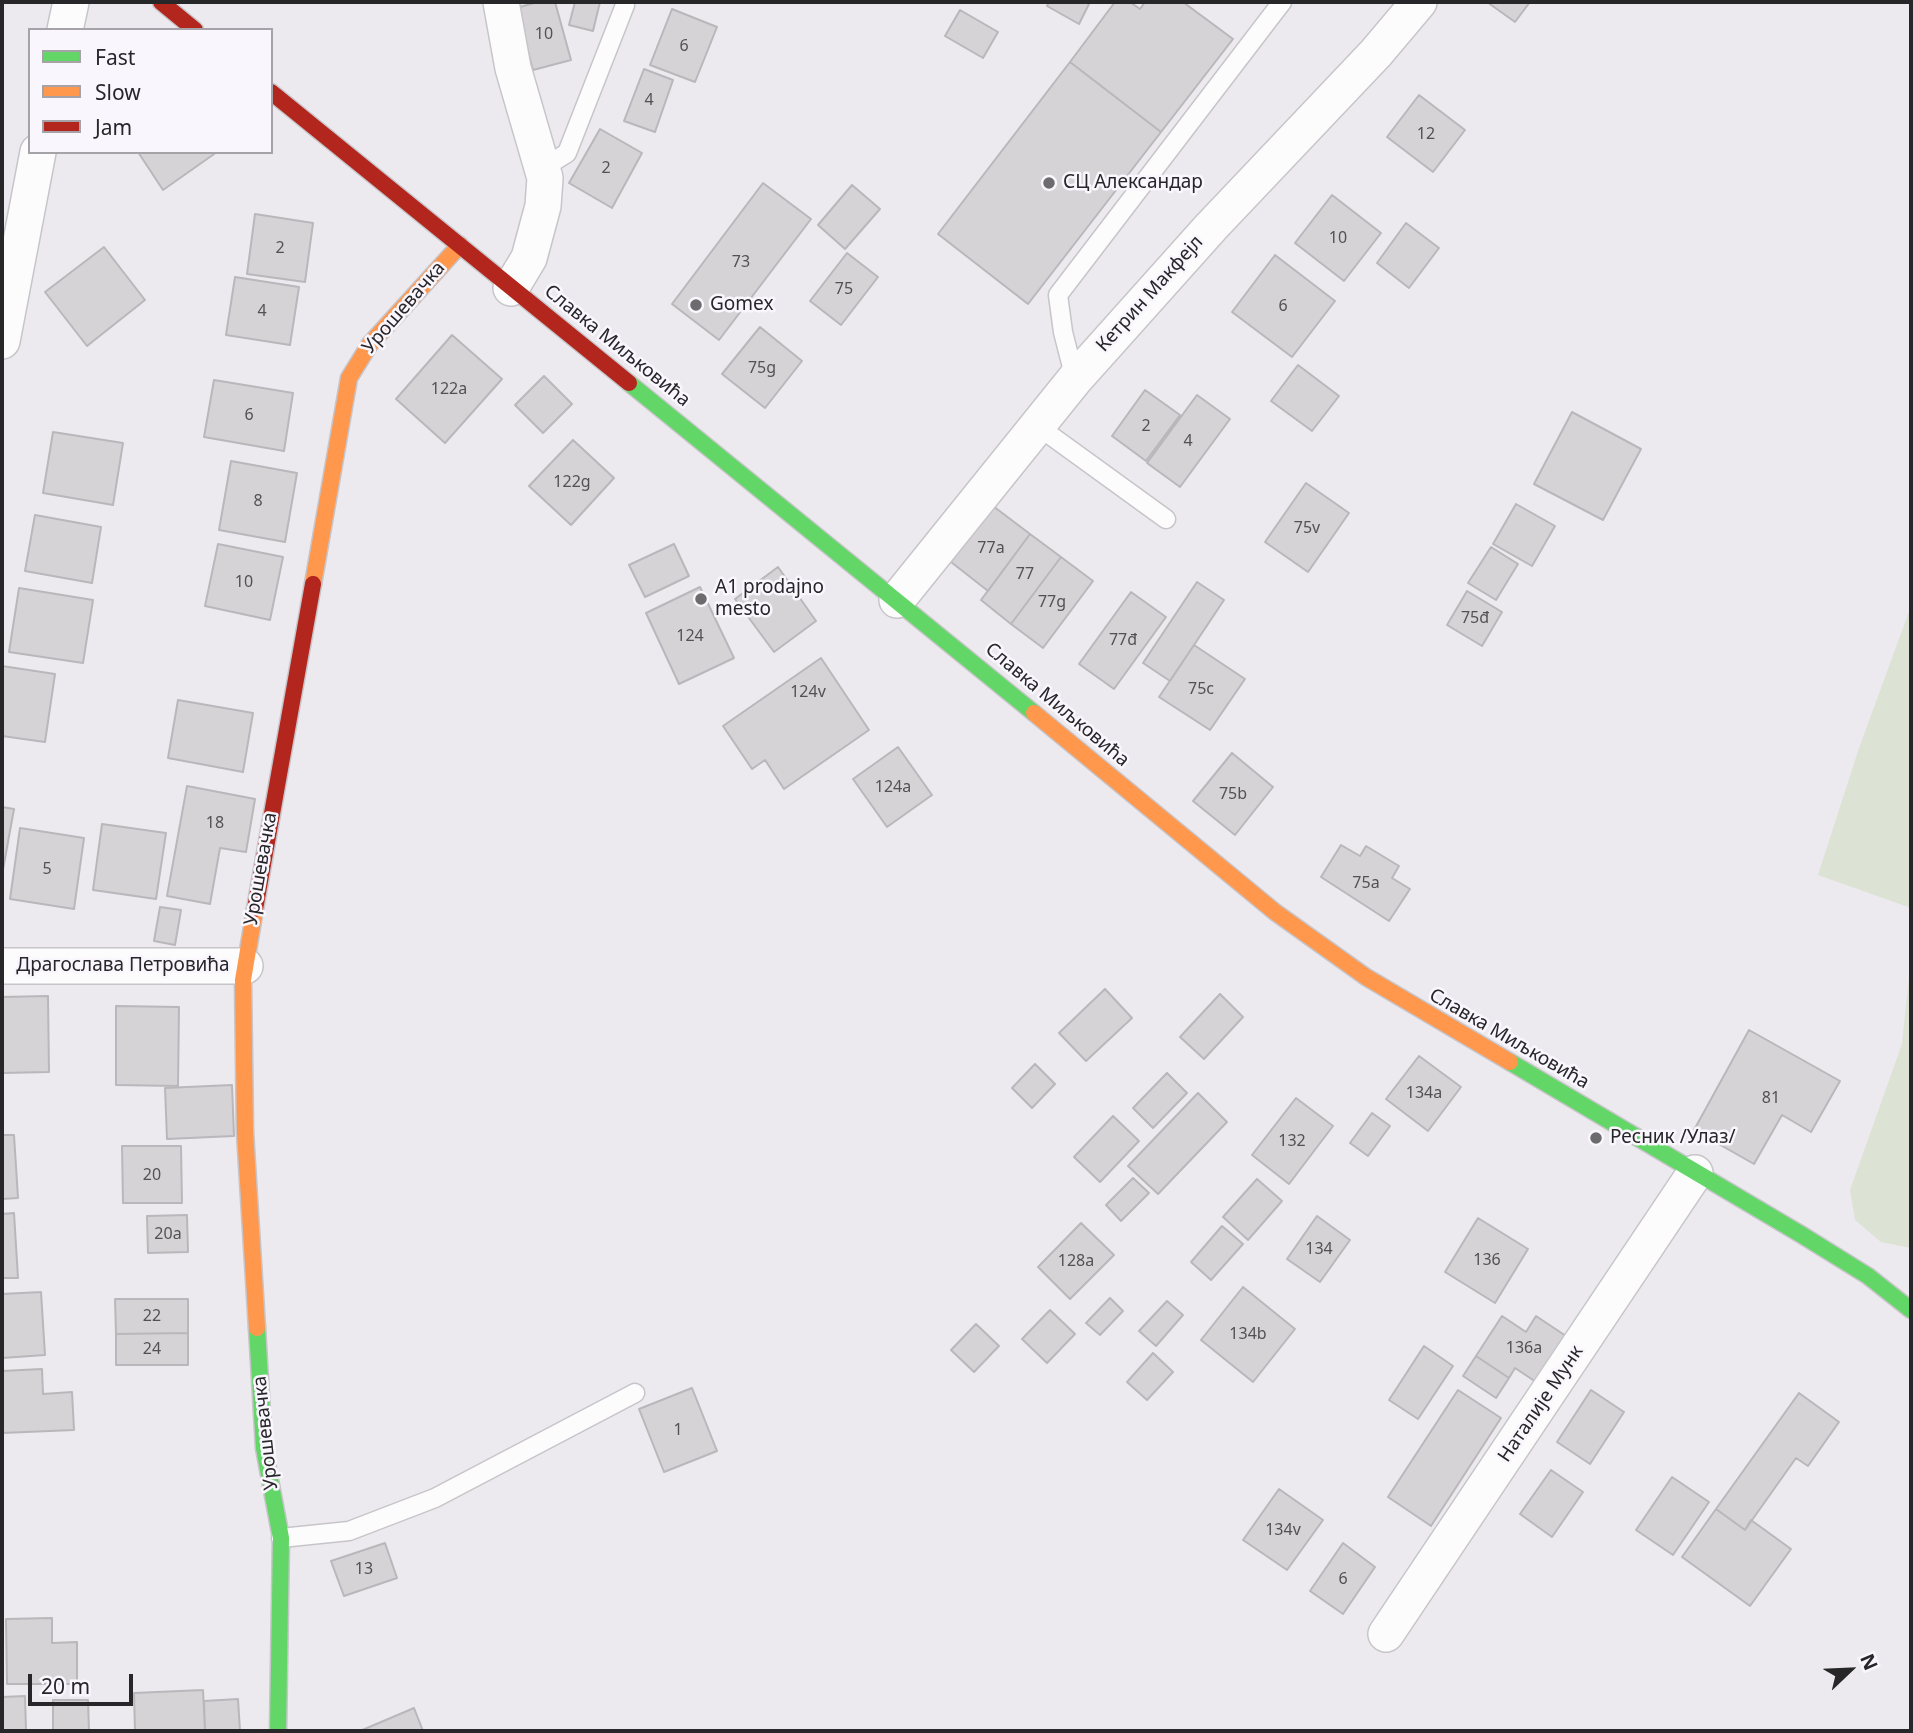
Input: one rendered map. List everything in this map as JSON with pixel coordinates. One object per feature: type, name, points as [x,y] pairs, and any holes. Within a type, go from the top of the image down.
[{"type":"street","points":[[65,28],[71,2]]},
{"type":"street","points":[[501,2],[513,68],[543,168],[543,206],[529,258],[512,288]]},
{"type":"street","name":"Кетрин Макфејл","points":[[897,600],[1075,379],[1211,227],[1376,53],[1419,2]]},
{"type":"street","name":"Славка Миљковића","points":[[273,94],[897,600],[1275,912],[1412,1006],[1868,1276],[1911,1310]]},
{"type":"street","points":[[2,341],[12,221],[37,154]]},
{"type":"street","name":"Урошевачка","points":[[278,1731],[281,1538],[264,1448],[245,1132],[242,997],[245,966],[349,378],[370,344],[460,245]]},
{"type":"street","name":"Драгослава Петровића","points":[[2,966],[245,966]]},
{"type":"street","name":"Наталије Мунк","points":[[1386,1634],[1695,1173]]},
{"type":"street","name":"Славка Миљковића","points":[[1868,1276],[1899,1279]]},
{"type":"lane","points":[[1075,379],[1063,332],[1058,296],[1282,2]]},
{"type":"lane","points":[[543,168],[559,161],[572,144],[625,5]]},
{"type":"lane","points":[[1039,427],[1166,519]]},
{"type":"lane","points":[[281,1538],[349,1531],[435,1498],[635,1393]]},
{"type":"shaded area","points":[[1911,606],[1911,908],[1818,875],[1858,751]]},
{"type":"shaded area","points":[[1911,956],[1911,1248],[1881,1242],[1855,1220],[1850,1190],[1902,1044]]},
{"type":"building","points":[[538,2],[555,2],[571,60],[533,70],[516,8]]},
{"type":"building","points":[[575,2],[600,2],[593,31],[569,25]]},
{"type":"building","points":[[1049,2],[1090,2],[1079,24],[1047,6]]},
{"type":"building","points":[[1115,2],[1130,2],[1140,9],[1145,2],[1183,2],[1233,39],[1161,132],[1070,62]]},
{"type":"building","points":[[1487,2],[1530,2],[1515,22]]},
{"type":"building","points":[[672,9],[717,27],[695,82],[650,65]]},
{"type":"building","points":[[960,10],[998,32],[983,58],[945,36]]},
{"type":"building","name":"СЦ Александар","points":[[1070,62],[1161,132],[1028,304],[938,234]]},
{"type":"building","points":[[644,69],[673,80],[655,132],[624,121]]},
{"type":"building","points":[[1419,95],[1465,130],[1433,172],[1387,137]]},
{"type":"building","points":[[600,129],[642,153],[612,208],[569,183]]},
{"type":"building","points":[[139,154],[214,154],[163,190]]},
{"type":"building","points":[[763,183],[811,219],[719,340],[672,304]]},
{"type":"building","points":[[852,185],[880,209],[845,249],[818,225]]},
{"type":"building","points":[[1332,195],[1381,233],[1344,281],[1295,243]]},
{"type":"building","points":[[255,214],[313,223],[305,282],[247,274]]},
{"type":"building","points":[[1406,223],[1439,248],[1409,288],[1377,263]]},
{"type":"building","points":[[104,247],[145,300],[87,346],[45,292]]},
{"type":"building","points":[[847,253],[878,277],[841,325],[810,301]]},
{"type":"building","points":[[1275,255],[1335,301],[1292,357],[1232,312]]},
{"type":"building","points":[[235,277],[299,287],[290,345],[226,335]]},
{"type":"building","points":[[760,327],[802,361],[765,408],[722,374]]},
{"type":"building","points":[[452,335],[502,379],[445,443],[396,399]]},
{"type":"building","points":[[1298,365],[1339,396],[1312,431],[1271,401]]},
{"type":"building","points":[[544,376],[572,404],[543,433],[515,405]]},
{"type":"building","points":[[214,380],[293,393],[284,451],[204,437]]},
{"type":"building","points":[[1145,390],[1180,415],[1146,461],[1112,436]]},
{"type":"building","points":[[1197,395],[1230,419],[1180,487],[1147,463]]},
{"type":"building","points":[[1572,412],[1641,449],[1603,520],[1534,484]]},
{"type":"building","points":[[53,432],[123,443],[113,505],[43,493]]},
{"type":"building","points":[[573,440],[614,478],[571,525],[529,486]]},
{"type":"building","points":[[231,461],[297,473],[285,542],[219,530]]},
{"type":"building","points":[[1306,483],[1349,513],[1308,572],[1265,542]]},
{"type":"building","points":[[1516,504],[1555,526],[1532,566],[1493,544]]},
{"type":"building","points":[[993,506],[1030,534],[988,591],[951,562]]},
{"type":"building","points":[[35,515],[101,527],[92,583],[25,571]]},
{"type":"building","points":[[1030,534],[1061,557],[1011,624],[981,600]]},
{"type":"building","points":[[218,544],[283,557],[270,620],[205,606]]},
{"type":"building","points":[[674,544],[689,576],[645,597],[629,565]]},
{"type":"building","points":[[1491,547],[1518,564],[1496,600],[1468,583]]},
{"type":"building","points":[[1061,557],[1093,581],[1043,648],[1011,624]]},
{"type":"building","points":[[778,567],[816,621],[774,652],[735,599]]},
{"type":"building","points":[[1197,582],[1224,600],[1170,681],[1143,663]]},
{"type":"building","points":[[700,587],[734,658],[679,684],[646,613]]},
{"type":"building","points":[[19,588],[93,600],[83,663],[9,652]]},
{"type":"building","points":[[1467,591],[1502,612],[1482,646],[1447,625]]},
{"type":"building","points":[[1131,592],[1166,617],[1114,689],[1079,664]]},
{"type":"building","points":[[1194,645],[1245,679],[1210,730],[1159,697]]},
{"type":"building","points":[[821,658],[869,730],[784,789],[765,760],[752,769],[723,726]]},
{"type":"building","points":[[2,666],[55,674],[45,742],[2,736]]},
{"type":"building","points":[[178,700],[253,713],[243,772],[168,758]]},
{"type":"building","points":[[898,747],[932,795],[887,827],[853,779]]},
{"type":"building","points":[[1232,753],[1273,787],[1235,835],[1193,801]]},
{"type":"building","points":[[187,786],[255,799],[246,852],[220,848],[210,904],[167,896]]},
{"type":"building","points":[[2,807],[14,809],[2,875]]},
{"type":"building","points":[[102,824],[166,833],[156,899],[93,890]]},
{"type":"building","points":[[20,828],[84,838],[74,909],[10,899]]},
{"type":"building","points":[[1341,845],[1360,856],[1366,846],[1399,866],[1392,878],[1410,889],[1389,921],[1321,877]]},
{"type":"building","points":[[160,907],[181,910],[175,945],[154,941]]},
{"type":"building","points":[[1105,989],[1132,1018],[1086,1061],[1059,1033]]},
{"type":"building","points":[[1220,994],[1243,1017],[1204,1059],[1180,1037]]},
{"type":"building","points":[[48,996],[49,1072],[2,1073],[2,997]]},
{"type":"building","points":[[116,1006],[179,1007],[178,1086],[116,1085]]},
{"type":"building","points":[[1749,1030],[1840,1081],[1811,1132],[1782,1115],[1754,1164],[1694,1130]]},
{"type":"building","points":[[1419,1056],[1461,1087],[1428,1131],[1386,1099]]},
{"type":"building","points":[[1035,1064],[1055,1084],[1032,1108],[1012,1088]]},
{"type":"building","points":[[1167,1073],[1187,1093],[1153,1128],[1133,1108]]},
{"type":"building","points":[[232,1085],[234,1136],[167,1139],[165,1088]]},
{"type":"building","points":[[1198,1093],[1227,1122],[1158,1194],[1128,1166]]},
{"type":"building","points":[[1296,1098],[1333,1126],[1289,1184],[1252,1155]]},
{"type":"building","points":[[1372,1113],[1390,1126],[1368,1156],[1350,1143]]},
{"type":"building","points":[[1113,1116],[1139,1141],[1100,1182],[1074,1157]]},
{"type":"building","points":[[2,1135],[14,1135],[18,1198],[2,1199]]},
{"type":"building","points":[[122,1146],[181,1146],[182,1203],[123,1203]]},
{"type":"building","points":[[1133,1178],[1149,1193],[1121,1221],[1106,1205]]},
{"type":"building","points":[[1257,1179],[1282,1201],[1248,1240],[1223,1217]]},
{"type":"building","points":[[14,1213],[18,1278],[2,1278],[2,1214]]},
{"type":"building","points":[[187,1215],[188,1252],[148,1253],[147,1216]]},
{"type":"building","points":[[1317,1216],[1350,1240],[1320,1282],[1287,1259]]},
{"type":"building","points":[[1478,1218],[1528,1249],[1495,1303],[1445,1272]]},
{"type":"building","points":[[1081,1223],[1114,1255],[1070,1299],[1038,1267]]},
{"type":"building","points":[[1222,1226],[1243,1244],[1211,1280],[1191,1262]]},
{"type":"building","points":[[1243,1287],[1295,1329],[1253,1382],[1201,1340]]},
{"type":"building","points":[[41,1292],[45,1355],[2,1358],[2,1294]]},
{"type":"building","points":[[1110,1298],[1123,1311],[1100,1335],[1086,1323]]},
{"type":"building","points":[[115,1299],[188,1299],[188,1333],[116,1334]]},
{"type":"building","points":[[1167,1301],[1183,1315],[1156,1346],[1139,1331]]},
{"type":"building","points":[[1050,1310],[1075,1334],[1047,1363],[1022,1339]]},
{"type":"building","points":[[1502,1316],[1526,1332],[1536,1316],[1572,1340],[1542,1386],[1515,1368],[1509,1378],[1476,1356]]},
{"type":"building","points":[[976,1324],[999,1346],[974,1372],[951,1350]]},
{"type":"building","points":[[188,1333],[188,1365],[116,1365],[116,1334]]},
{"type":"building","points":[[1424,1346],[1453,1366],[1418,1419],[1389,1400]]},
{"type":"building","points":[[1153,1353],[1173,1372],[1147,1400],[1127,1382]]},
{"type":"building","points":[[1476,1356],[1509,1378],[1496,1398],[1463,1376]]},
{"type":"building","points":[[42,1369],[43,1394],[72,1392],[74,1430],[2,1433],[2,1371]]},
{"type":"building","points":[[692,1388],[717,1451],[664,1472],[639,1409]]},
{"type":"building","points":[[1458,1390],[1501,1418],[1431,1526],[1388,1497]]},
{"type":"building","points":[[1591,1390],[1624,1412],[1590,1464],[1557,1442]]},
{"type":"building","points":[[1799,1393],[1839,1422],[1808,1466],[1796,1458],[1745,1530],[1716,1509]]},
{"type":"building","points":[[1551,1470],[1583,1492],[1552,1537],[1520,1514]]},
{"type":"building","points":[[1672,1477],[1709,1502],[1673,1555],[1636,1530]]},
{"type":"building","points":[[1279,1489],[1323,1520],[1287,1570],[1243,1540]]},
{"type":"building","points":[[1716,1509],[1745,1530],[1751,1520],[1791,1549],[1750,1606],[1682,1557]]},
{"type":"building","points":[[385,1543],[397,1578],[344,1596],[331,1561]]},
{"type":"building","points":[[1343,1543],[1375,1567],[1343,1614],[1310,1591]]},
{"type":"building","points":[[52,1618],[52,1643],[77,1642],[77,1684],[7,1684],[6,1619]]},
{"type":"building","points":[[203,1690],[205,1731],[135,1731],[134,1693]]},
{"type":"building","points":[[25,1696],[26,1731],[2,1731],[2,1697]]},
{"type":"building","points":[[238,1699],[240,1731],[205,1731],[204,1701]]},
{"type":"building","points":[[53,1700],[88,1700],[89,1731],[53,1731]]},
{"type":"building","points":[[414,1708],[423,1731],[360,1731]]},
{"type":"traffic: fast","points":[[629,383],[1034,713]]},
{"type":"traffic: fast","points":[[1510,1062],[1802,1235],[1868,1276],[1911,1310]]},
{"type":"traffic: fast","points":[[257,1328],[264,1448],[281,1538],[278,1731]]},
{"type":"traffic: slow","points":[[313,584],[349,378],[370,344],[460,245]]},
{"type":"traffic: slow","points":[[1034,713],[1275,912],[1366,977],[1510,1062]]},
{"type":"traffic: slow","points":[[255,909],[243,980],[245,1132],[257,1328]]},
{"type":"traffic: jam","points":[[161,2],[193,28]]},
{"type":"traffic: jam","points":[[273,94],[629,383]]},
{"type":"traffic: jam","points":[[255,909],[313,584]]},
{"type":"place","name":"СЦ Александар","points":[[1049,183]]},
{"type":"place","name":"Gomex","points":[[696,305]]},
{"type":"place","name":"A1 prodajno mesto","points":[[701,599]]},
{"type":"place","name":"Ресник /Улаз/","points":[[1596,1138]]}]
